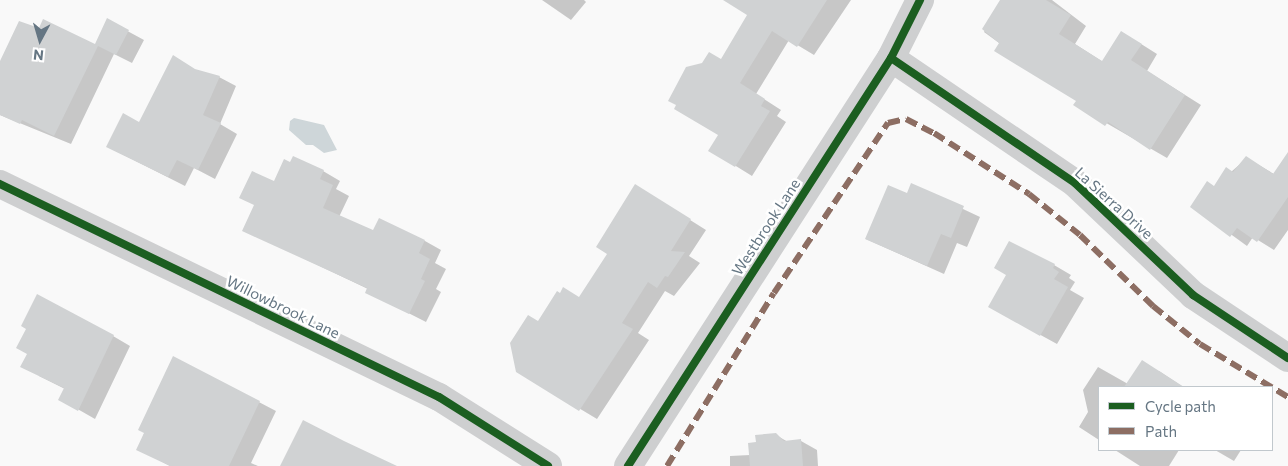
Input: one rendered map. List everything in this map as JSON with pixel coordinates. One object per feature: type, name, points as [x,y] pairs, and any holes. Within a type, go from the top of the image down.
[{"type":"street","name":"Westbrook Lane","points":[[628,466],[891,58],[920,0]]},
{"type":"street","name":"La Sierra Drive","points":[[891,58],[1075,183],[1193,295],[1288,358]]},
{"type":"street","name":"Willowbrook Lane","points":[[0,184],[438,397],[548,466]]},
{"type":"shaded area","points":[[294,118],[324,125],[337,150],[324,153],[313,145],[306,145],[289,130],[290,121]]},
{"type":"building","points":[[723,0],[827,0],[797,47],[772,31],[740,83],[765,99],[761,106],[770,111],[735,167],[708,151],[718,135],[674,109],[676,105],[668,101],[686,67],[702,63],[709,52],[721,59],[747,15]]},
{"type":"building","points":[[1000,0],[1046,0],[1071,15],[1059,34],[1102,61],[1121,31],[1142,44],[1131,60],[1185,95],[1150,150],[1108,122],[1105,126],[1073,105],[1076,101],[994,51],[999,43],[982,29]]},
{"type":"building","points":[[107,18],[129,30],[116,55],[98,46],[54,136],[22,120],[20,124],[0,115],[0,61],[19,21],[39,28],[43,19],[95,44]]},
{"type":"building","points":[[173,55],[195,69],[220,76],[203,115],[221,123],[198,170],[177,160],[168,177],[106,147],[123,113],[139,122]]},
{"type":"building","points":[[1288,152],[1288,197],[1257,242],[1237,228],[1230,237],[1190,207],[1207,181],[1214,186],[1226,167],[1233,172],[1246,156],[1273,174]]},
{"type":"building","points":[[293,156],[324,170],[320,179],[333,185],[323,208],[373,230],[379,218],[425,240],[419,253],[430,259],[421,279],[425,281],[409,314],[365,293],[367,288],[242,231],[254,205],[239,198],[252,171],[274,181],[284,159],[290,162]]},
{"type":"building","points":[[911,183],[964,206],[951,238],[941,234],[927,266],[865,239],[888,185],[907,193]]},
{"type":"building","points":[[635,184],[691,219],[671,251],[685,252],[668,277],[665,276],[657,288],[648,282],[622,323],[633,329],[579,411],[516,372],[510,343],[528,315],[538,321],[557,291],[560,293],[563,287],[579,297],[607,254],[596,247]]},
{"type":"building","points":[[1009,241],[1055,264],[1053,268],[1059,272],[1054,279],[1068,287],[1040,336],[988,307],[1006,275],[994,268]]},
{"type":"building","points":[[37,294],[114,335],[78,411],[58,400],[64,388],[20,367],[27,354],[16,348],[26,329],[21,326]]},
{"type":"building","points":[[173,356],[260,401],[229,466],[170,466],[136,450],[144,433],[138,430]]},
{"type":"building","points":[[1142,360],[1182,386],[1125,386]]},
{"type":"building","points":[[303,420],[344,441],[397,466],[280,466]]},
{"type":"building","points":[[776,433],[784,441],[801,439],[803,466],[750,466],[748,443],[756,442],[755,435]]},
{"type":"marked path","points":[[667,466],[774,293],[888,123],[906,119],[934,133],[1029,194],[1080,235],[1153,306],[1200,344],[1270,386]]},
{"type":"marked path","points":[[1273,388],[1288,397]]},
{"type":"cycle path","points":[[628,466],[891,58],[920,0]]},
{"type":"cycle path","points":[[891,58],[1075,183],[1193,295],[1288,358]]},
{"type":"cycle path","points":[[0,184],[439,397],[548,466]]}]
